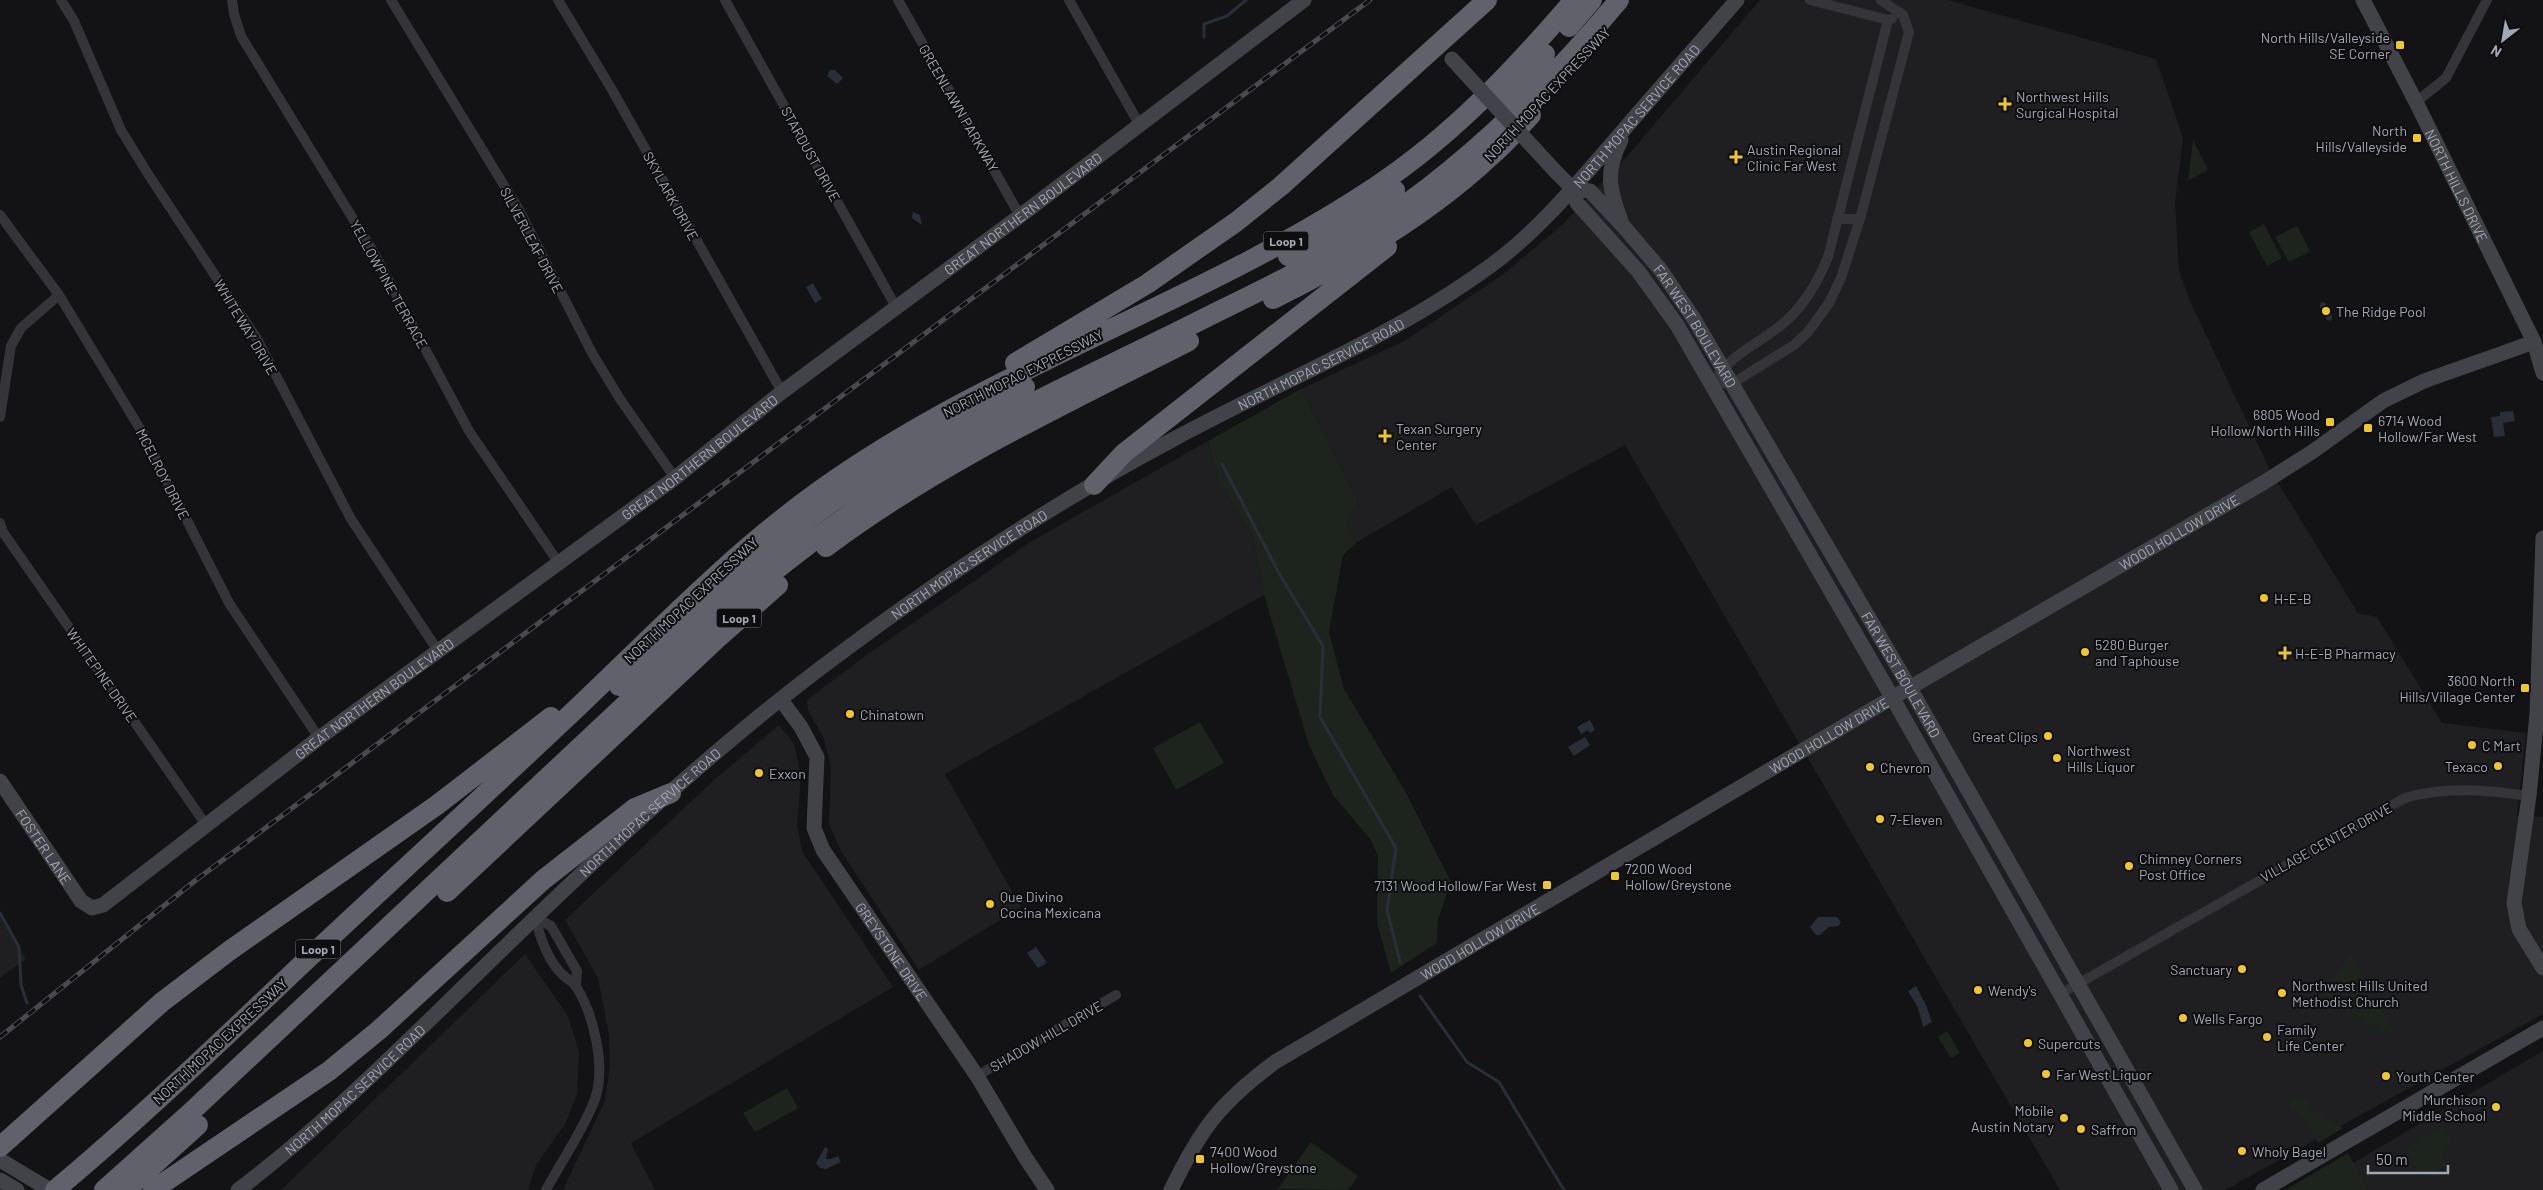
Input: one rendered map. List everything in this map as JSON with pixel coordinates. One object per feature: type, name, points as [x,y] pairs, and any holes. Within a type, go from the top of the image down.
[{"type":"highway","points":[[948,409],[991,377],[1147,284],[1236,222],[1445,52],[1487,0]]},
{"type":"highway","name":"NORTH MOPAC EXPRESSWAY","points":[[55,1190],[167,1091],[578,706],[713,576],[779,521],[872,455],[948,409],[1288,240],[1380,184],[1429,147],[1466,114],[1507,75],[1574,0]]},
{"type":"highway","points":[[77,1190],[192,1087],[698,612],[788,536],[832,502],[935,436],[1001,399],[1289,255],[1352,219],[1394,190],[1475,125],[1522,80],[1592,0]]},
{"type":"highway","points":[[104,1190],[190,1113],[710,625],[797,552],[858,507],[947,450],[1010,415],[1300,270],[1378,224],[1452,169],[1488,138],[1554,74],[1619,0]]},
{"type":"highway","name":"NORTH MOPAC EXPRESSWAY","points":[[126,1190],[719,637],[802,566],[863,521],[951,464],[1017,428],[1306,283],[1357,253],[1432,204],[1491,157],[1541,105],[1634,0]]},
{"type":"highway","points":[[1094,485],[1124,453],[1400,237],[1432,204]]},
{"type":"highway","points":[[2,1157],[127,1031],[229,951],[437,805],[487,768],[545,719],[578,706]]},
{"type":"highway","points":[[153,1190],[329,1071],[379,1030],[543,880],[635,808],[671,793]]},
{"type":"street","name":"WHITEWAY DRIVE","points":[[61,0],[74,21],[121,130],[257,339],[351,519],[438,651]]},
{"type":"street","name":"YELLOWPINE TERRACE","points":[[232,0],[241,36],[374,253],[469,431],[558,562]]},
{"type":"street","name":"SILVERLEAF DRIVE","points":[[391,0],[519,210],[592,353],[620,399],[675,478]]},
{"type":"street","name":"SKYLARK DRIVE","points":[[558,0],[616,97],[782,392]]},
{"type":"street","name":"STARDUST DRIVE","points":[[725,0],[896,307]]},
{"type":"street","name":"GREENLAWN PARKWAY","points":[[898,0],[1020,216]]},
{"type":"street","points":[[1069,0],[1139,124]]},
{"type":"street","name":"GREAT NORTHERN BOULEVARD","points":[[92,908],[103,905],[319,738],[675,478],[782,392],[1020,216],[1304,0]]},
{"type":"street","name":"NORTH MOPAC SERVICE ROAD","points":[[238,1190],[413,1038],[536,918],[671,793],[835,657],[954,573],[1094,485],[1166,443],[1336,357],[1430,306],[1506,254],[1572,189],[1737,0]]},
{"type":"street","points":[[1810,0],[1888,20],[1903,15]]},
{"type":"street","points":[[1712,384],[1733,383],[1794,344],[1808,332],[1829,303],[1841,278],[1860,219],[1909,32],[1903,15],[1881,0]]},
{"type":"street","name":"NORTH HILLS DRIVE","points":[[2363,0],[2416,102],[2534,342],[2543,372]]},
{"type":"street","points":[[2416,102],[2446,78],[2486,0]]},
{"type":"street","points":[[1712,384],[1723,367],[1736,355],[1781,325],[1809,297],[1828,257],[1888,20]]},
{"type":"street","name":"FAR WEST BOULEVARD","points":[[1445,52],[1572,189],[1577,203],[1638,271],[1677,325],[1892,697],[2171,1190]]},
{"type":"street","points":[[1624,227],[1612,196],[1610,174],[1616,151],[1630,123]]},
{"type":"street","name":"FAR WEST BOULEVARD","points":[[1572,189],[1590,191],[1624,227],[1660,269],[1694,319],[1910,688],[2195,1190]]},
{"type":"street","name":"MCELROY DRIVE","points":[[0,215],[59,295],[142,432],[229,603],[319,738]]},
{"type":"street","points":[[1837,219],[1860,219]]},
{"type":"street","points":[[0,417],[10,346],[21,328],[59,295]]},
{"type":"street","name":"WOOD HOLLOW DRIVE","points":[[1171,1190],[1200,1134],[1217,1111],[1242,1086],[1275,1062],[1892,697],[2263,483],[2312,452],[2383,401],[2424,381],[2534,342]]},
{"type":"street","name":"WHITEPINE DRIVE","points":[[0,523],[8,540],[206,825]]},
{"type":"street","points":[[2543,538],[2537,714],[2529,796],[2514,903],[2518,929],[2543,968]]},
{"type":"street","name":"GREYSTONE DRIVE","points":[[781,700],[801,726],[817,757],[814,828],[823,850],[977,1076],[1024,1157],[1047,1190]]},
{"type":"street","name":"FOSTER LANE","points":[[0,780],[81,901],[92,908]]},
{"type":"street","name":"VILLAGE CENTER DRIVE","points":[[2060,994],[2405,798],[2422,793],[2462,790],[2529,796]]},
{"type":"street","points":[[536,918],[539,937],[562,974],[576,986],[587,1009],[596,1037],[599,1074],[595,1098],[577,1137],[546,1190]]},
{"type":"street","points":[[536,918],[551,926],[577,971],[576,986]]},
{"type":"street","name":"SHADOW HILL DRIVE","points":[[977,1076],[1116,995]]},
{"type":"street","points":[[2263,1190],[2543,1028]]},
{"type":"street","points":[[2,1157],[50,1190]]},
{"type":"street","points":[[247,1190],[261,1172]]},
{"type":"street","points":[[0,1180],[17,1190]]},
{"type":"shaded area","points":[[1760,0],[1948,0],[2156,59],[2183,138],[2175,203],[2179,270],[2189,299],[2270,470],[2358,613],[2377,617],[2442,723],[2526,733],[2517,815],[2543,817],[2543,1014],[2225,1190],[2060,1190],[1625,445],[1476,525],[1452,487],[1357,542],[1347,525],[1358,501],[1301,389],[1406,340],[1505,273],[1562,225],[1630,153]]},
{"type":"shaded area","points":[[830,70],[835,70],[843,78],[837,84],[827,76]]},
{"type":"shaded area","points":[[2193,140],[2208,170],[2188,181]]},
{"type":"shaded area","points":[[913,212],[920,215],[922,225],[912,218]]},
{"type":"shaded area","points":[[2264,224],[2282,258],[2267,266],[2249,232]]},
{"type":"shaded area","points":[[2297,226],[2310,251],[2289,262],[2275,237]]},
{"type":"shaded area","points":[[813,283],[822,299],[815,303],[806,287]]},
{"type":"shaded area","name":"The Ridge Pool","points":[[2321,302],[2325,303],[2332,316],[2331,321],[2327,320],[2320,307]]},
{"type":"shaded area","points":[[1301,389],[1358,501],[1347,525],[1357,542],[1343,555],[1329,632],[1344,689],[1405,791],[1451,882],[1438,919],[1437,943],[1391,973],[1377,923],[1378,856],[1371,840],[1333,795],[1309,745],[1264,595],[1253,536],[1218,481],[1208,441]]},
{"type":"shaded area","points":[[2513,411],[2515,421],[2503,423],[2505,436],[2494,437],[2491,417],[2500,416],[2500,412]]},
{"type":"shaded area","points":[[1208,441],[1218,481],[1253,536],[1264,595],[945,774],[1021,907],[919,970],[841,851],[829,825],[831,765],[823,737],[808,710],[807,700],[868,654],[1032,541]]},
{"type":"shaded area","points":[[1590,720],[1595,730],[1590,733],[1588,730],[1581,734],[1577,727]]},
{"type":"shaded area","points":[[1200,722],[1224,763],[1176,790],[1153,748]]},
{"type":"shaded area","points":[[779,725],[794,744],[801,775],[797,826],[803,853],[893,987],[631,1143],[655,1190],[563,1190],[605,1101],[610,1066],[609,1035],[598,978],[565,920],[713,781]]},
{"type":"shaded area","points":[[1585,737],[1590,745],[1574,756],[1568,747]]},
{"type":"shaded area","points":[[0,916],[26,959],[0,978]]},
{"type":"shaded area","points":[[1818,917],[1837,917],[1841,922],[1838,926],[1829,927],[1820,935],[1816,935],[1810,927]]},
{"type":"shaded area","points":[[1036,947],[1047,963],[1038,968],[1027,953]]},
{"type":"shaded area","points":[[525,954],[568,1016],[579,1052],[577,1094],[565,1124],[536,1165],[528,1190],[281,1190]]},
{"type":"shaded area","points":[[2350,954],[2394,1031],[2391,1035],[2344,1009],[2354,991],[2346,987],[2336,1004],[2322,995]]},
{"type":"shaded area","points":[[1916,986],[1932,1022],[1923,1027],[1918,1008],[1908,991]]},
{"type":"shaded area","points":[[1947,1031],[1960,1053],[1951,1058],[1938,1037]]},
{"type":"shaded area","name":"Murchison Middle School","points":[[2543,1051],[2543,1190],[2369,1190],[2353,1163]]},
{"type":"shaded area","points":[[787,1088],[798,1108],[755,1132],[743,1113]]},
{"type":"shaded area","points":[[2299,1096],[2309,1100],[2306,1106],[2343,1128],[2318,1143],[2298,1110],[2289,1109],[2293,1099]]},
{"type":"shaded area","points":[[2438,1129],[2444,1130],[2452,1144],[2440,1151],[2447,1164],[2428,1176],[2425,1171],[2420,1174],[2405,1149]]},
{"type":"shaded area","points":[[1311,1142],[1358,1176],[1348,1190],[1278,1189]]},
{"type":"shaded area","points":[[825,1147],[828,1149],[826,1159],[838,1156],[841,1162],[826,1169],[820,1168],[816,1163]]},
{"type":"shaded area","points":[[2348,1153],[2369,1190],[2285,1190]]},
{"type":"waterway","points":[[1204,37],[1204,24],[1227,16],[1246,0]]},
{"type":"waterway","points":[[1222,464],[1280,575],[1323,646],[1320,717],[1396,848],[1387,910],[1400,962]]},
{"type":"waterway","points":[[0,913],[19,947],[21,985],[27,1003]]},
{"type":"waterway","points":[[1420,996],[1467,1062],[1499,1082],[1564,1190]]},
{"type":"railway","points":[[0,1037],[196,880],[1370,0]]},
{"type":"place","name":"North Hills/Valleyside SE Corner","points":[[2400,45]]},
{"type":"place","name":"Northwest Hills Surgical Hospital","points":[[2005,104]]},
{"type":"place","name":"North Hills/Valleyside","points":[[2417,138]]},
{"type":"place","name":"Austin Regional Clinic Far West","points":[[1736,157]]},
{"type":"place","name":"The Ridge Pool","points":[[2326,311]]},
{"type":"place","name":"6805 Wood Hollow/North Hills","points":[[2330,422]]},
{"type":"place","name":"6714 Wood Hollow/Far West","points":[[2368,428]]},
{"type":"place","name":"Texan Surgery Center","points":[[1385,436]]},
{"type":"place","name":"H-E-B","points":[[2264,598]]},
{"type":"place","name":"5280 Burger and Taphouse","points":[[2085,652]]},
{"type":"place","name":"H-E-B Pharmacy","points":[[2285,653]]},
{"type":"place","name":"3600 North Hills/Village Center","points":[[2525,688]]},
{"type":"place","name":"Chinatown","points":[[850,714]]},
{"type":"place","name":"Great Clips","points":[[2048,736]]},
{"type":"place","name":"C Mart","points":[[2472,745]]},
{"type":"place","name":"Northwest Hills Liquor","points":[[2057,758]]},
{"type":"place","name":"Texaco","points":[[2498,766]]},
{"type":"place","name":"Chevron","points":[[1870,767]]},
{"type":"place","name":"Exxon","points":[[759,773]]},
{"type":"place","name":"7-Eleven","points":[[1880,819]]},
{"type":"place","name":"Chimney Corners Post Office","points":[[2129,866]]},
{"type":"place","name":"7200 Wood Hollow/Greystone","points":[[1615,876]]},
{"type":"place","name":"7131 Wood Hollow/Far West","points":[[1547,885]]},
{"type":"place","name":"Que Divino Cocina Mexicana","points":[[990,904]]},
{"type":"place","name":"Sanctuary","points":[[2242,969]]},
{"type":"place","name":"Wendy's","points":[[1978,990]]},
{"type":"place","name":"Northwest Hills United Methodist Church","points":[[2282,993]]},
{"type":"place","name":"Wells Fargo","points":[[2183,1018]]},
{"type":"place","name":"Family Life Center","points":[[2267,1037]]},
{"type":"place","name":"Supercuts","points":[[2028,1043]]},
{"type":"place","name":"Far West Liquor","points":[[2046,1074]]},
{"type":"place","name":"Youth Center","points":[[2386,1076]]},
{"type":"place","name":"Murchison Middle School","points":[[2496,1107]]},
{"type":"place","name":"Mobile Austin Notary","points":[[2064,1118]]},
{"type":"place","name":"Saffron","points":[[2081,1129]]},
{"type":"place","name":"Wholy Bagel","points":[[2242,1151]]},
{"type":"place","name":"7400 Wood Hollow/Greystone","points":[[1200,1159]]}]
